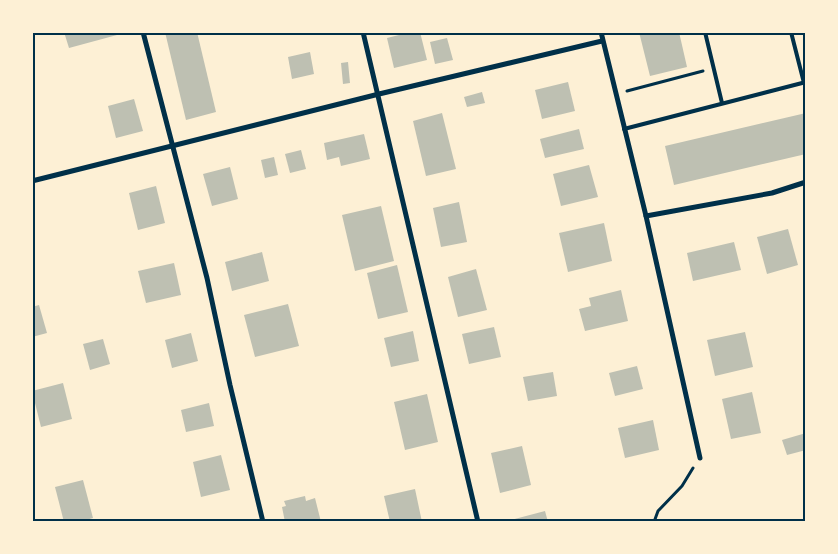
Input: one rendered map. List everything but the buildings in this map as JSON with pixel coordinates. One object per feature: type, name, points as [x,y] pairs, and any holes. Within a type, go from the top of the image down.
[{"type":"street","points":[[143,32],[207,278],[230,386],[263,522]]},
{"type":"street","points":[[363,32],[478,522]]},
{"type":"street","points":[[600,32],[646,216],[700,458]]},
{"type":"street","points":[[32,181],[379,94],[602,41]]},
{"type":"street","points":[[646,216],[772,193],[806,182]]},
{"type":"lane","points":[[705,32],[722,103]]},
{"type":"lane","points":[[624,129],[805,82],[791,32]]},
{"type":"path","points":[[612,79],[623,76],[627,91],[714,68]]},
{"type":"path","points":[[654,522],[658,511],[682,486],[700,458]]}]
